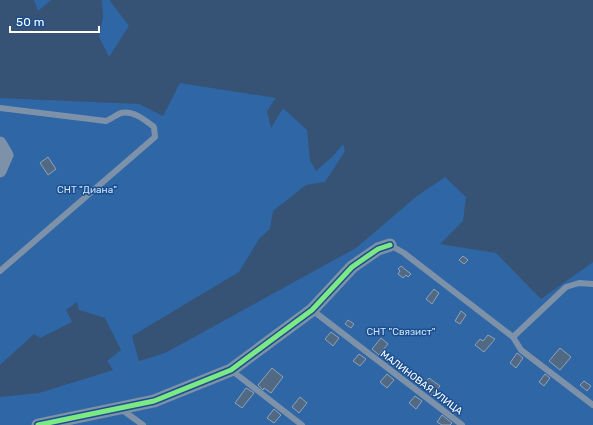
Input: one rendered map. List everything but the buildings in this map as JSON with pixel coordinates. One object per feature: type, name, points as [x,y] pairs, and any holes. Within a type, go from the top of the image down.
[{"type":"street","points":[[0,143],[7,155],[1,170]]},
{"type":"street","points":[[38,425],[154,401],[231,370],[312,310],[352,267],[378,249],[390,245]]},
{"type":"lane","points":[[0,108],[106,121],[122,113],[132,113],[144,119],[154,127],[155,137],[0,271]]},
{"type":"lane","points":[[390,245],[404,253],[513,337],[521,350],[593,405]]},
{"type":"lane","points":[[513,337],[566,287],[579,283],[593,284]]},
{"type":"lane","name":"МАЛИНОВАЯ УЛИЦА","points":[[312,310],[462,425]]},
{"type":"lane","points":[[231,370],[302,425]]},
{"type":"lane","points":[[120,408],[142,425]]},
{"type":"green space","points":[[34,0],[51,0],[38,11]]},
{"type":"green space","points":[[102,0],[111,0],[110,1],[129,26],[109,57],[99,37],[103,17]]},
{"type":"green space","points":[[180,83],[276,98],[267,111],[271,128],[283,108],[307,130],[310,160],[316,171],[333,156],[343,144],[345,151],[325,182],[306,185],[273,211],[270,229],[259,239],[239,272],[132,336],[139,361],[165,353],[356,248],[417,196],[445,177],[466,197],[463,221],[440,244],[496,253],[541,299],[593,262],[593,425],[0,425],[0,397],[39,393],[113,370],[107,361],[121,350],[105,318],[79,310],[77,302],[66,310],[72,322],[40,338],[34,334],[0,365],[0,98],[139,104],[163,116]]},
{"type":"cycle path","points":[[38,425],[154,401],[231,370],[312,310],[352,267],[378,249],[390,245]]},
{"type":"park label","name":"СНТ \"Диана\"","points":[[87,189]]},
{"type":"park label","name":"СНТ \"Связист\"","points":[[401,331]]}]
